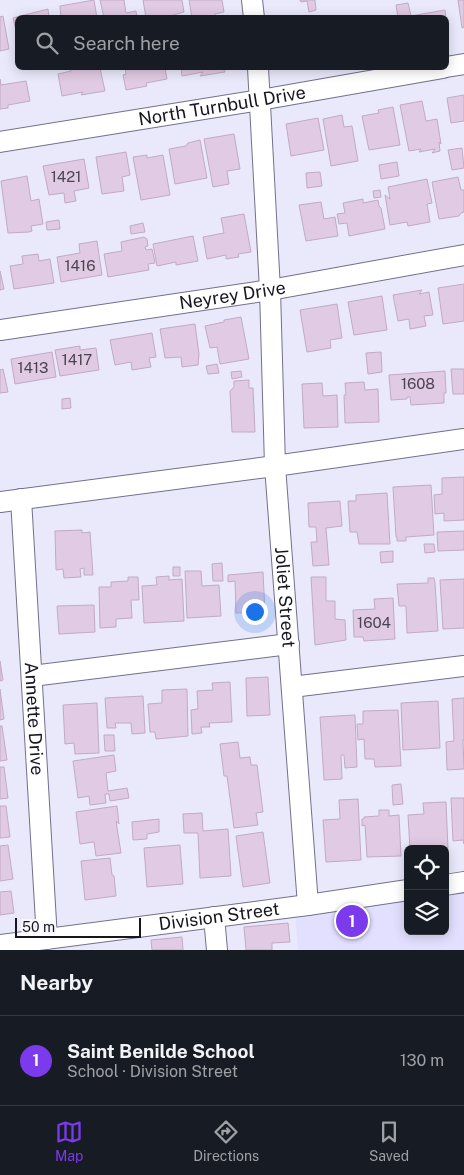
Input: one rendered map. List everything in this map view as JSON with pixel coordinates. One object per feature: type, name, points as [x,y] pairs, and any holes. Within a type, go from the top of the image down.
[{"type":"street","points":[[252,0],[254,15]]},
{"type":"street","name":"North Turnbull Drive","points":[[449,66],[464,64]]},
{"type":"street","name":"Joliet Street","points":[[258,70],[270,290],[275,466],[308,905]]},
{"type":"street","name":"North Turnbull Drive","points":[[0,142],[260,100],[428,70]]},
{"type":"street","name":"Neyrey Drive","points":[[0,330],[270,290],[464,255]]},
{"type":"street","points":[[0,502],[464,439]]},
{"type":"street","name":"Annette Drive","points":[[21,499],[47,939]]},
{"type":"street","points":[[32,676],[289,644]]},
{"type":"street","points":[[292,686],[464,666]]},
{"type":"street","points":[[449,884],[464,882]]},
{"type":"street","name":"Division Street","points":[[0,945],[404,891]]},
{"type":"street","points":[[214,917],[217,950]]},
{"type":"shaded area","points":[[464,888],[464,950],[298,950],[295,911],[404,897],[404,935],[449,935],[449,890]]},
{"type":"building","points":[[94,0],[96,15],[61,15],[60,6]]},
{"type":"building","points":[[100,0],[124,0],[126,13],[136,11],[137,15],[103,15]]},
{"type":"building","points":[[143,0],[182,0],[184,12],[174,15],[146,15]]},
{"type":"building","points":[[189,0],[222,0],[224,12],[215,15],[192,15]]},
{"type":"building","points":[[300,0],[315,0],[316,10],[309,12],[307,1],[301,2]]},
{"type":"building","points":[[458,0],[464,0],[464,27],[462,28]]},
{"type":"building","points":[[408,3],[411,15],[398,15],[396,5]]},
{"type":"building","points":[[48,9],[49,15],[25,15]]},
{"type":"building","points":[[445,10],[446,15],[417,15]]},
{"type":"building","points":[[3,16],[9,49],[0,51],[0,17]]},
{"type":"building","points":[[100,70],[105,91],[81,95],[83,92],[62,96],[58,74],[71,71]]},
{"type":"building","points":[[125,70],[165,70],[167,79],[146,83],[147,86],[126,90],[123,75],[126,74]]},
{"type":"building","points":[[181,70],[224,70],[225,72],[200,76],[203,72],[182,76]]},
{"type":"building","points":[[0,79],[1,85],[26,81],[30,101],[8,105],[8,108],[0,109]]},
{"type":"building","points":[[464,95],[464,121],[451,123],[447,98]]},
{"type":"building","points":[[422,101],[426,121],[437,119],[441,144],[439,142],[440,151],[432,153],[435,149],[419,152],[421,149],[409,151],[400,105]]},
{"type":"building","points":[[393,107],[400,145],[369,150],[362,116],[379,113],[378,110]]},
{"type":"building","points":[[342,115],[344,127],[352,126],[358,161],[331,166],[323,119]]},
{"type":"building","points":[[318,118],[324,150],[291,156],[286,124]]},
{"type":"building","points":[[234,134],[240,169],[227,171],[229,184],[213,187],[204,139]]},
{"type":"building","points":[[200,140],[207,178],[175,184],[169,149],[186,146],[188,143]]},
{"type":"building","points":[[462,148],[464,168],[452,170],[448,150]]},
{"type":"building","points":[[126,152],[130,175],[122,177],[124,191],[102,194],[96,157]]},
{"type":"building","points":[[147,155],[147,158],[163,155],[170,195],[141,200],[133,157]]},
{"type":"building","points":[[84,159],[89,188],[74,191],[76,201],[65,203],[64,193],[49,195],[43,166]]},
{"type":"building","points":[[397,162],[399,176],[381,179],[379,165]]},
{"type":"building","points":[[320,172],[322,186],[307,188],[306,173]]},
{"type":"building","points":[[27,176],[31,201],[39,199],[43,224],[31,226],[32,231],[29,232],[8,233],[1,181]]},
{"type":"building","points":[[458,177],[461,190],[464,190],[464,212],[459,216],[439,219],[432,182]]},
{"type":"building","points":[[427,179],[432,203],[427,204],[430,222],[408,226],[407,222],[390,225],[385,195],[390,199],[388,187]]},
{"type":"building","points":[[380,190],[381,197],[374,198],[373,191]]},
{"type":"building","points":[[363,199],[363,203],[378,200],[385,229],[349,236],[347,223],[339,224],[337,214],[345,213],[343,203]]},
{"type":"building","points":[[321,202],[324,219],[335,217],[338,236],[306,241],[299,205]]},
{"type":"building","points":[[244,214],[251,252],[238,254],[239,257],[226,259],[226,255],[207,259],[203,237],[224,233],[221,218]]},
{"type":"building","points":[[59,220],[60,229],[47,230],[46,222]]},
{"type":"building","points":[[143,223],[145,232],[131,234],[130,226]]},
{"type":"building","points":[[193,236],[198,261],[176,265],[176,262],[157,266],[153,244]]},
{"type":"building","points":[[144,237],[147,239],[148,246],[145,247],[146,250],[152,249],[155,263],[148,264],[149,270],[108,277],[104,254],[122,251],[121,242]]},
{"type":"building","points":[[97,241],[102,275],[61,282],[57,257],[80,253],[79,244]]},
{"type":"building","points":[[38,254],[39,261],[50,259],[54,283],[14,289],[10,266],[23,264],[22,256]]},
{"type":"building","points":[[0,271],[4,289],[0,290]]},
{"type":"building","points":[[464,284],[464,321],[443,324],[438,288]]},
{"type":"building","points":[[422,290],[419,294],[429,292],[433,315],[424,316],[426,326],[410,329],[409,319],[398,321],[393,295]]},
{"type":"building","points":[[382,296],[387,330],[354,335],[348,302]]},
{"type":"building","points":[[337,304],[342,338],[330,340],[331,348],[307,352],[300,310]]},
{"type":"building","points":[[241,317],[249,359],[220,364],[217,347],[210,348],[205,326]]},
{"type":"building","points":[[195,324],[199,354],[198,365],[182,367],[181,357],[165,358],[160,329]]},
{"type":"building","points":[[152,333],[156,357],[149,358],[151,367],[132,370],[131,362],[115,365],[110,340]]},
{"type":"building","points":[[80,346],[80,350],[96,348],[99,370],[60,376],[55,350]]},
{"type":"building","points":[[52,352],[56,377],[15,384],[11,359]]},
{"type":"building","points":[[381,352],[382,372],[368,374],[366,353]]},
{"type":"building","points":[[217,364],[219,373],[208,374],[206,366]]},
{"type":"building","points":[[3,369],[8,392],[0,393],[0,370]]},
{"type":"building","points":[[451,369],[464,369],[464,394],[453,394]]},
{"type":"building","points":[[241,371],[242,377],[232,379],[231,372]]},
{"type":"building","points":[[445,371],[446,393],[444,393],[444,403],[411,405],[410,397],[407,397],[407,399],[391,400],[389,375]]},
{"type":"building","points":[[249,380],[249,388],[253,388],[255,432],[232,432],[230,391],[234,387],[234,381]]},
{"type":"building","points":[[364,382],[365,390],[378,389],[379,422],[345,423],[345,383]]},
{"type":"building","points":[[322,383],[323,396],[337,395],[338,427],[304,428],[302,384]]},
{"type":"building","points":[[70,398],[71,408],[62,409],[62,399]]},
{"type":"building","points":[[464,477],[464,520],[444,521],[444,513],[435,514],[434,495],[442,494],[442,478]]},
{"type":"building","points":[[431,485],[434,535],[406,537],[406,541],[397,541],[393,487]]},
{"type":"building","points":[[387,493],[390,544],[359,544],[357,532],[350,532],[348,501],[356,501],[356,495]]},
{"type":"building","points":[[340,501],[342,526],[326,528],[329,565],[313,566],[311,542],[317,542],[316,527],[309,527],[308,503]]},
{"type":"building","points":[[82,530],[82,533],[90,532],[93,575],[84,575],[84,568],[80,569],[81,577],[64,578],[63,569],[56,570],[55,531]]},
{"type":"building","points":[[464,531],[464,550],[438,551],[437,532]]},
{"type":"building","points":[[424,544],[434,544],[435,552],[425,553]]},
{"type":"building","points":[[393,551],[393,562],[381,563],[380,552]]},
{"type":"building","points":[[222,563],[223,581],[213,581],[212,564]]},
{"type":"building","points":[[173,567],[180,567],[180,576],[173,576]]},
{"type":"building","points":[[185,571],[201,571],[202,586],[219,585],[221,616],[187,618]]},
{"type":"building","points":[[263,572],[265,612],[236,613],[235,581],[228,582],[228,575]]},
{"type":"building","points":[[169,576],[169,580],[182,579],[184,621],[144,623],[142,586],[157,585],[156,577]]},
{"type":"building","points":[[128,577],[138,577],[139,600],[131,600],[132,618],[116,619],[116,627],[100,628],[99,587],[111,587],[111,582],[128,581]]},
{"type":"building","points":[[311,577],[326,577],[326,601],[335,601],[335,619],[345,620],[346,640],[315,645]]},
{"type":"building","points":[[428,578],[434,578],[435,583],[438,631],[407,633],[406,606],[399,606],[397,584],[428,583]]},
{"type":"building","points":[[464,579],[464,628],[443,629],[440,580]]},
{"type":"building","points":[[393,598],[395,639],[364,641],[363,637],[354,637],[353,610],[375,609],[374,599]]},
{"type":"building","points":[[94,605],[95,632],[59,634],[57,606]]},
{"type":"building","points":[[0,661],[3,680],[0,681]]},
{"type":"building","points":[[268,677],[270,715],[247,716],[246,678]]},
{"type":"building","points":[[230,682],[232,722],[209,723],[210,727],[201,727],[202,733],[192,734],[191,710],[198,709],[197,691],[213,690],[212,683]]},
{"type":"building","points":[[0,689],[4,719],[0,720]]},
{"type":"building","points":[[187,689],[188,736],[156,739],[155,732],[150,732],[148,704],[162,703],[162,690]]},
{"type":"building","points":[[143,696],[145,733],[132,734],[131,723],[115,723],[116,728],[107,728],[105,698]]},
{"type":"building","points":[[464,698],[464,769],[447,770],[446,742],[454,741],[452,699]]},
{"type":"building","points":[[438,701],[440,748],[403,750],[401,703]]},
{"type":"building","points":[[97,703],[99,753],[75,754],[74,743],[65,744],[63,705]]},
{"type":"building","points":[[398,710],[401,766],[375,767],[374,759],[365,759],[364,739],[358,740],[357,724],[363,724],[363,711]]},
{"type":"building","points":[[355,715],[357,767],[345,768],[344,755],[341,755],[342,779],[324,780],[320,717]]},
{"type":"building","points":[[0,726],[2,726],[7,760],[0,761]]},
{"type":"building","points":[[104,735],[114,735],[115,751],[105,751]]},
{"type":"building","points":[[238,742],[240,758],[250,757],[251,765],[257,765],[263,812],[256,813],[258,825],[234,828],[227,776],[224,776],[220,744]]},
{"type":"building","points":[[114,755],[116,771],[106,773],[108,791],[127,788],[129,798],[110,801],[109,794],[105,794],[106,803],[90,805],[89,796],[78,798],[73,761]]},
{"type":"building","points":[[0,767],[4,767],[8,798],[0,799]]},
{"type":"building","points":[[401,784],[403,804],[393,805],[392,785]]},
{"type":"building","points":[[451,798],[464,798],[464,844],[463,840],[453,841]]},
{"type":"building","points":[[358,799],[361,860],[326,862],[323,820],[340,819],[339,800]]},
{"type":"building","points":[[446,802],[448,845],[410,845],[408,815],[424,814],[423,803]]},
{"type":"building","points":[[0,806],[6,806],[10,837],[0,838]]},
{"type":"building","points":[[117,806],[119,824],[116,821],[121,853],[96,856],[94,842],[80,844],[76,812]]},
{"type":"building","points":[[379,810],[389,810],[389,816],[399,815],[401,856],[367,857],[365,825],[362,826],[362,819],[364,817],[379,816]]},
{"type":"building","points":[[202,813],[203,831],[228,829],[231,876],[200,878],[198,833],[184,833],[183,814]]},
{"type":"building","points":[[159,819],[159,832],[147,834],[147,839],[133,840],[132,822]]},
{"type":"building","points":[[263,832],[270,883],[243,887],[236,836]]},
{"type":"building","points":[[8,845],[13,879],[0,881],[0,846]]},
{"type":"building","points":[[180,845],[183,884],[147,887],[144,848]]},
{"type":"building","points":[[110,858],[116,896],[85,900],[81,861]]},
{"type":"building","points":[[11,891],[14,913],[0,915],[0,892]]},
{"type":"building","points":[[288,923],[290,942],[272,943],[272,950],[246,950],[244,927]]},
{"type":"building","points":[[182,937],[183,950],[152,950],[151,940]]},
{"type":"place","name":"Saint Benilde School","points":[[352,921]]}]
